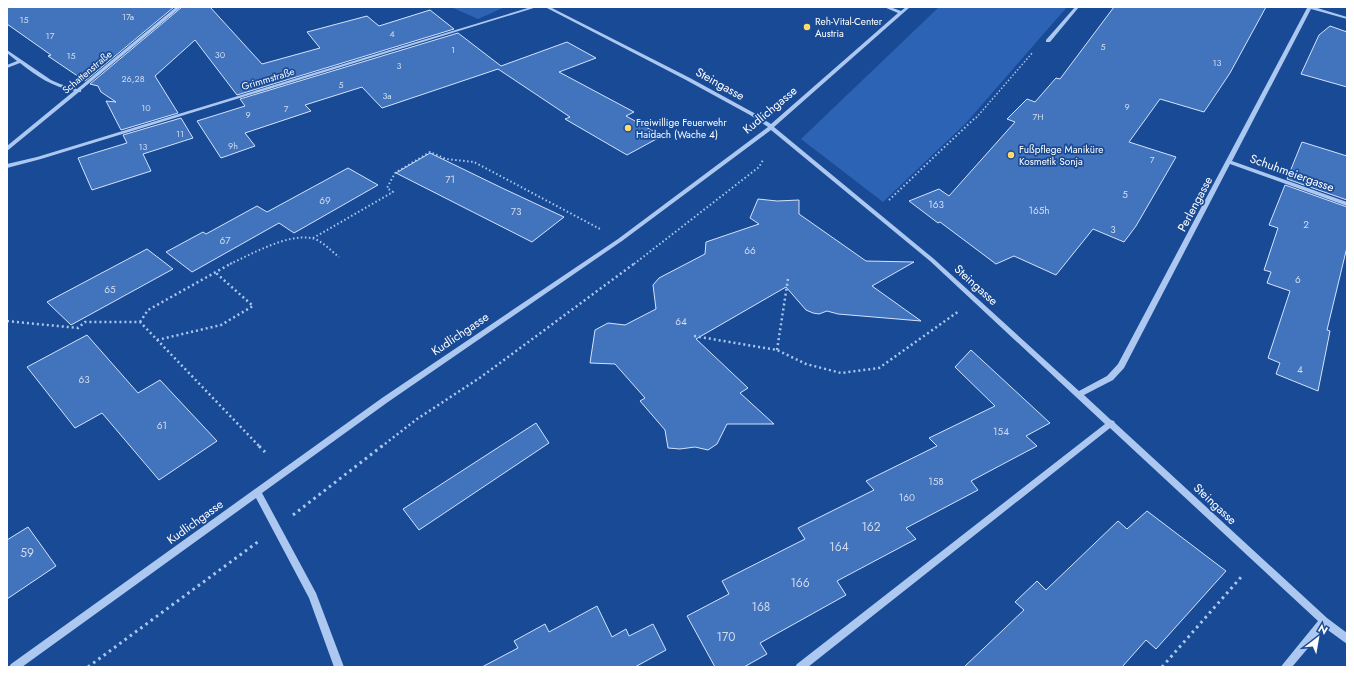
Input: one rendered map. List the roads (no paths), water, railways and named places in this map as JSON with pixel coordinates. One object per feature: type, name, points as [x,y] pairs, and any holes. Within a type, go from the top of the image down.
[{"type":"street","name":"Schattenstraße","points":[[7,149],[179,7]]},
{"type":"street","name":"Grimmstraße","points":[[7,166],[39,158],[534,7]]},
{"type":"street","name":"Steingasse","points":[[547,7],[688,79],[752,114],[771,127],[932,260],[1080,394],[1324,621],[1347,640]]},
{"type":"street","points":[[886,7],[901,13]]},
{"type":"street","name":"Kudlichgasse","points":[[14,667],[404,387],[620,240],[771,127],[908,7]]},
{"type":"street","points":[[1048,41],[1077,7]]},
{"type":"street","points":[[1310,7],[1347,18]]},
{"type":"street","name":"Perlengasse","points":[[1080,394],[1110,378],[1121,366],[1230,162],[1310,7]]},
{"type":"street","points":[[7,51],[50,83],[62,88],[79,91]]},
{"type":"street","points":[[7,67],[20,61]]},
{"type":"street","name":"Schuhmeiergasse","points":[[1230,162],[1347,204]]},
{"type":"street","points":[[800,667],[1111,423]]},
{"type":"street","points":[[257,492],[313,596],[339,667]]},
{"type":"street","points":[[1286,667],[1324,621]]},
{"type":"place","name":"Reh-Vital-Center Austria","points":[[807,27]]},
{"type":"place","name":"Freiwillige Feuerwehr Haidach (Wache 4)","points":[[628,128]]},
{"type":"place","name":"Fußpflege Maniküre Kosmetik Sonja","points":[[1011,155]]}]
